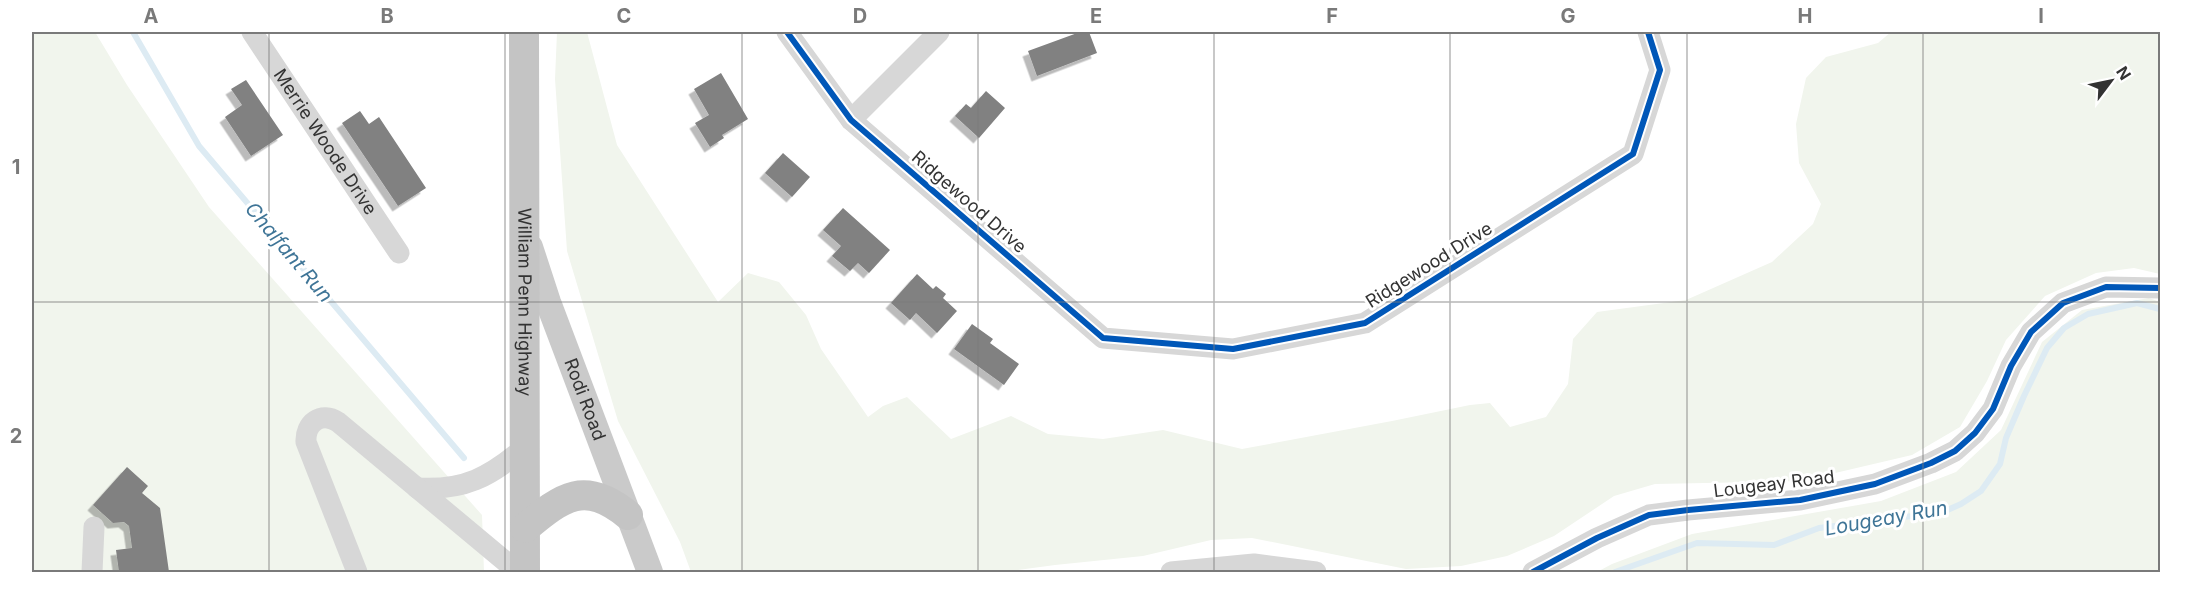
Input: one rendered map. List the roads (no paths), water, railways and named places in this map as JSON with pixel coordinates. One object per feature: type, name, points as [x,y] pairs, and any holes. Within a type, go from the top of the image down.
[{"type":"highway","name":"William Penn Highway","points":[[524,32],[525,573]]},
{"type":"highway","points":[[525,528],[557,503],[581,495],[605,499],[628,515]]},
{"type":"main road","name":"Rodi Road","points":[[524,226],[548,302],[650,573]]},
{"type":"street","name":"Merrie Woode Drive","points":[[252,32],[399,253]]},
{"type":"street","name":"Ridgewood Drive","points":[[787,32],[851,120],[1103,338],[1233,349],[1365,323],[1633,153],[1660,70],[1648,32]]},
{"type":"street","points":[[851,120],[939,32]]},
{"type":"street","name":"Lougeay Road","points":[[1533,573],[1597,538],[1649,516],[1688,510],[1800,500],[1875,484],[1931,463],[1955,451],[1975,433],[1994,409],[2011,366],[2031,332],[2063,303],[2106,287],[2160,288]]},
{"type":"street","points":[[357,573],[306,442],[309,425],[321,418],[332,418],[518,573]]},
{"type":"street","points":[[417,488],[436,489],[467,484],[496,470],[525,447]]},
{"type":"street","points":[[92,573],[94,526]]},
{"type":"street","points":[[1171,573],[1254,564],[1316,573]]},
{"type":"waterway","name":"Chalfant Run","points":[[133,32],[199,146],[464,458]]},
{"type":"waterway","name":"Lougeay Run","points":[[1615,572],[1697,543],[1774,545],[1819,528],[1943,512],[1961,504],[1981,491],[2000,464],[2006,438],[2024,396],[2047,348],[2064,328],[2088,314],[2137,303],[2160,309]]}]
